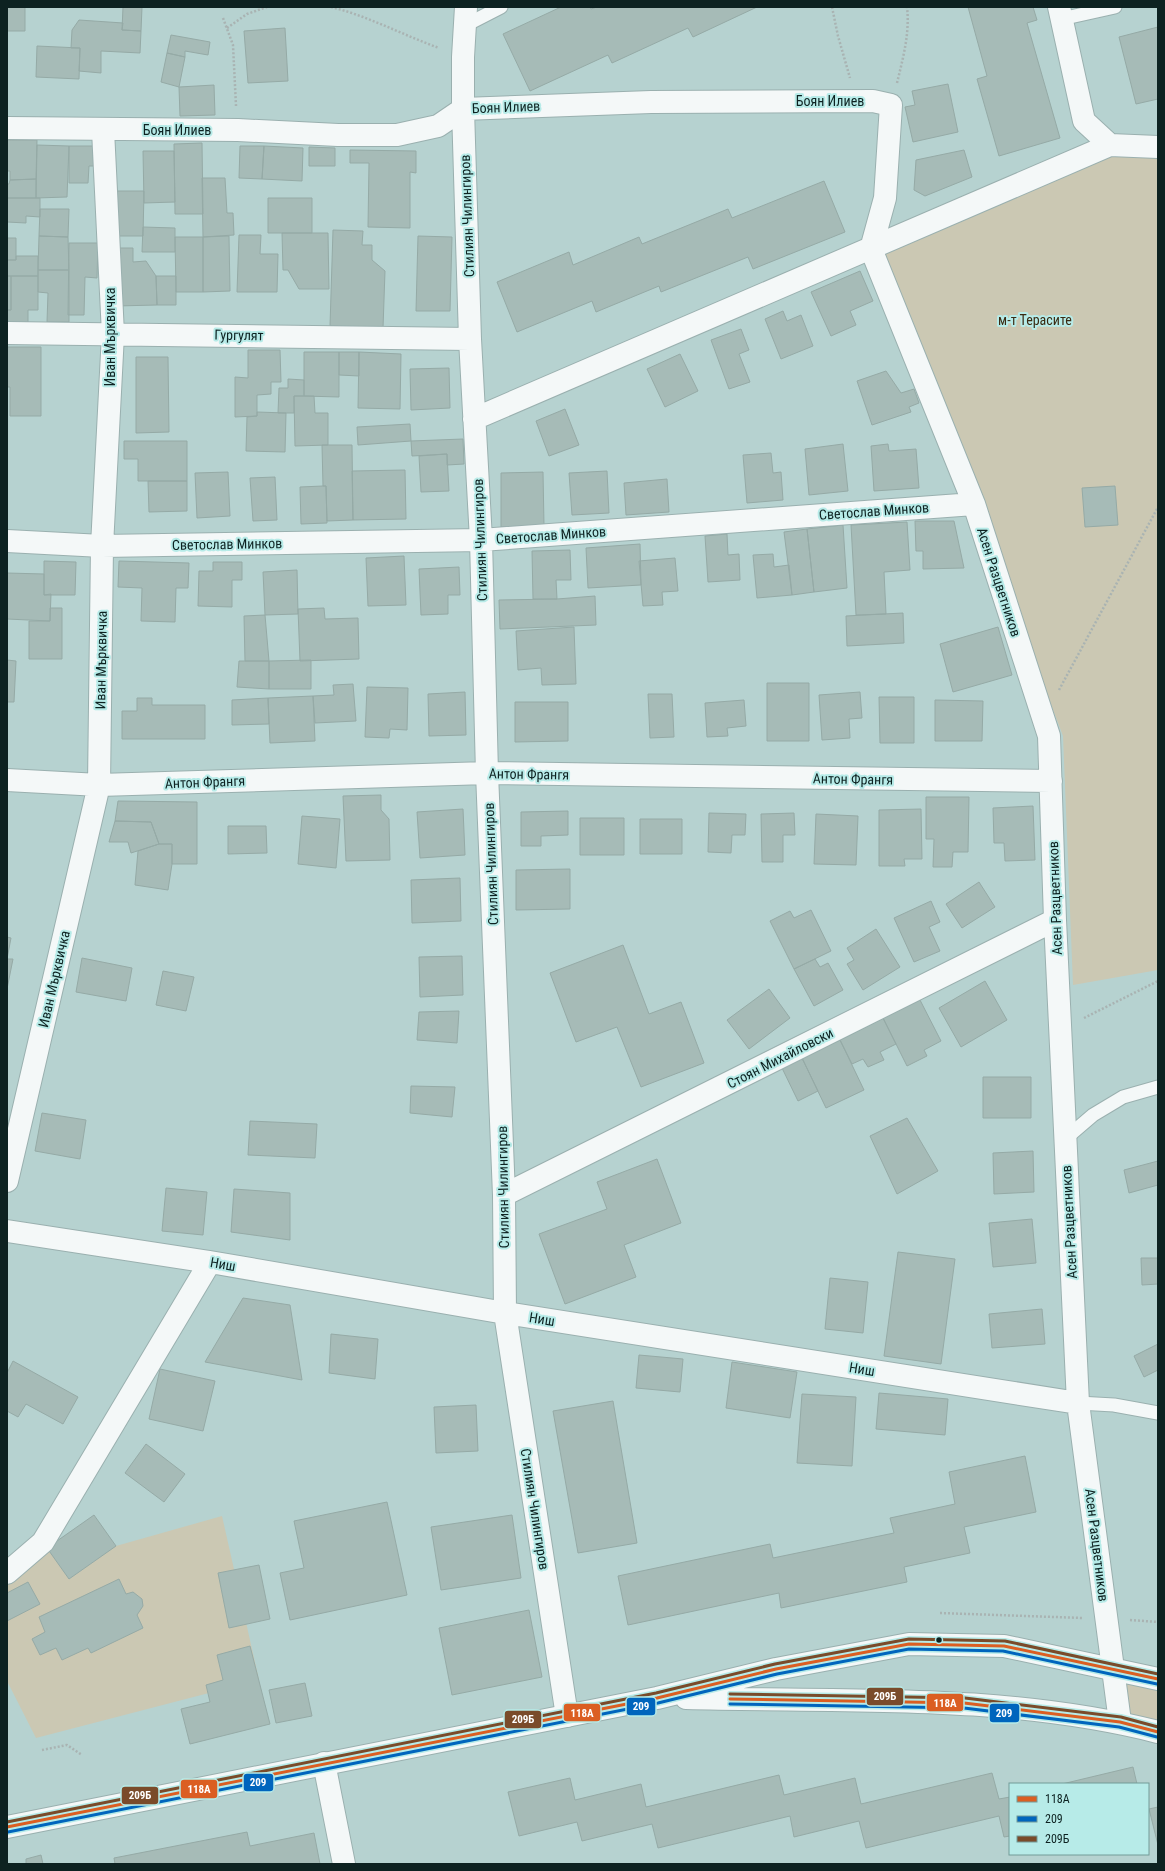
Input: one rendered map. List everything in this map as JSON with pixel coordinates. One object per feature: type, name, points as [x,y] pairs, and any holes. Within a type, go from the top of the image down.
[{"type":"street","points":[[1060,13],[1084,121],[1110,145]]},
{"type":"street","name":"Стилиян Чилингиров","points":[[465,16],[463,108],[470,339],[481,540],[487,773],[504,1195],[505,1313],[567,1716]]},
{"type":"street","name":"Боян Илиев","points":[[7,128],[238,130],[338,135],[396,135],[438,126],[463,108],[651,102],[882,103]]},
{"type":"street","points":[[871,249],[885,198],[882,103]]},
{"type":"street","name":"Иван Мърквичка","points":[[7,1181],[99,785],[102,546],[113,334],[103,130]]},
{"type":"street","points":[[474,419],[1110,145],[1158,147]]},
{"type":"street","name":"Асен Разцветников","points":[[871,249],[974,504],[1049,736],[1055,920],[1078,1403],[1120,1722]]},
{"type":"street","name":"Гургулят","points":[[7,333],[470,339]]},
{"type":"street","name":"Светослав Минков","points":[[7,542],[102,546],[481,540],[974,504]]},
{"type":"street","name":"Антон Франгя","points":[[7,780],[99,785],[487,773],[1051,781]]},
{"type":"street","name":"Стоян Михайловски","points":[[504,1195],[1055,920]]},
{"type":"street","name":"Ниш","points":[[7,1231],[210,1262],[505,1313],[1078,1403]]},
{"type":"street","points":[[7,1573],[43,1542],[210,1262]]},
{"type":"street","points":[[7,1827],[657,1698],[776,1669],[910,1644],[1004,1646],[1158,1679]]},
{"type":"street","points":[[657,1698],[964,1703],[1120,1722],[1158,1732]]},
{"type":"street","points":[[324,1763],[344,1864]]},
{"type":"lane","points":[[465,16],[501,7]]},
{"type":"lane","points":[[1060,13],[1116,7]]},
{"type":"lane","points":[[1065,1139],[1093,1115],[1123,1097],[1158,1087]]},
{"type":"lane","points":[[1078,1403],[1114,1405],[1158,1413]]},
{"type":"path","points":[[227,28],[247,14],[267,7]]},
{"type":"path","points":[[331,7],[346,11],[411,38],[463,57]]},
{"type":"path","points":[[832,7],[838,36],[850,79],[882,103],[906,48],[908,20],[907,7]]},
{"type":"path","points":[[223,18],[233,45],[238,130]]},
{"type":"path","points":[[1043,719],[1158,507]]},
{"type":"path","points":[[1060,1029],[1158,981]]},
{"type":"path","points":[[940,1613],[1106,1618],[1158,1622]]},
{"type":"path","points":[[42,1750],[67,1745],[82,1755]]},
{"type":"green space","name":"м-т Терасите","points":[[1113,151],[1158,153],[1158,970],[1073,985],[1063,736],[880,254]]},
{"type":"green space","points":[[222,1516],[259,1680],[36,1738],[7,1681],[7,1573],[43,1542],[69,1579],[116,1546]]},
{"type":"green space","points":[[1113,1670],[1158,1679],[1158,1732],[1120,1722]]},
{"type":"building","points":[[7,7],[25,7],[25,31],[7,31]]},
{"type":"building","points":[[123,7],[142,7],[141,31],[122,30]]},
{"type":"building","points":[[561,7],[590,7],[591,9],[597,7],[757,7],[693,37],[688,28],[612,63],[608,55],[530,91],[503,34]]},
{"type":"building","points":[[968,7],[1033,7],[1037,20],[1027,23],[1060,138],[999,156],[977,79],[987,76]]},
{"type":"building","points":[[79,20],[123,23],[122,30],[141,31],[140,53],[101,51],[101,73],[79,71],[80,48],[71,48],[72,30]]},
{"type":"building","points":[[1158,27],[1158,99],[1136,104],[1119,37]]},
{"type":"building","points":[[285,28],[288,81],[248,83],[244,31]]},
{"type":"building","points":[[171,35],[210,42],[208,55],[185,51],[185,57],[167,53]]},
{"type":"building","points":[[37,46],[80,48],[79,79],[36,77]]},
{"type":"building","points":[[167,53],[185,57],[179,87],[161,82]]},
{"type":"building","points":[[948,84],[958,132],[913,142],[905,107],[915,105],[912,91]]},
{"type":"building","points":[[214,85],[215,115],[180,116],[179,87]]},
{"type":"building","points":[[7,140],[37,140],[36,179],[10,180],[10,171],[7,171]]},
{"type":"building","points":[[202,143],[203,214],[175,214],[174,144]]},
{"type":"building","points":[[37,145],[69,146],[67,197],[36,198]]},
{"type":"building","points":[[69,146],[97,146],[97,166],[89,166],[88,183],[69,183]]},
{"type":"building","points":[[240,146],[264,146],[262,179],[239,178]]},
{"type":"building","points":[[264,146],[303,148],[302,181],[262,179]]},
{"type":"building","points":[[309,147],[335,148],[335,166],[309,166]]},
{"type":"building","points":[[350,150],[416,151],[416,173],[410,172],[410,228],[368,227],[369,163],[350,163]]},
{"type":"building","points":[[964,150],[972,177],[925,196],[914,190],[916,160]]},
{"type":"building","points":[[143,151],[174,151],[175,202],[144,203]]},
{"type":"building","points":[[202,178],[225,178],[227,213],[233,213],[234,235],[203,237]]},
{"type":"building","points":[[36,179],[36,198],[7,198],[7,184],[9,184],[10,180]]},
{"type":"building","points":[[824,181],[845,232],[753,269],[748,257],[661,292],[659,286],[596,312],[592,301],[517,332],[497,282],[569,252],[573,265],[639,237],[642,244],[728,209],[732,218]]},
{"type":"building","points":[[115,191],[144,191],[143,236],[115,236]]},
{"type":"building","points":[[7,198],[40,198],[40,217],[26,216],[26,223],[7,222]]},
{"type":"building","points":[[268,198],[312,198],[312,233],[268,233]]},
{"type":"building","points":[[40,209],[69,209],[68,237],[39,236]]},
{"type":"building","points":[[143,227],[175,228],[175,252],[142,252]]},
{"type":"building","points":[[333,230],[363,231],[362,245],[372,245],[372,260],[385,271],[383,328],[330,326]]},
{"type":"building","points":[[282,233],[328,233],[329,289],[299,289],[288,270],[283,270]]},
{"type":"building","points":[[239,235],[261,235],[260,254],[278,254],[277,292],[237,292]]},
{"type":"building","points":[[39,236],[68,237],[69,270],[38,270]]},
{"type":"building","points":[[229,236],[230,291],[203,292],[203,237]]},
{"type":"building","points":[[418,236],[452,237],[450,311],[416,311]]},
{"type":"building","points":[[175,237],[203,237],[203,292],[176,292]]},
{"type":"building","points":[[7,238],[16,238],[16,260],[7,260]]},
{"type":"building","points":[[69,243],[98,243],[97,278],[85,277],[84,315],[68,315]]},
{"type":"building","points":[[115,248],[133,248],[133,262],[146,261],[156,276],[157,305],[116,306]]},
{"type":"building","points":[[16,256],[38,256],[38,276],[7,276],[7,260],[16,260]]},
{"type":"building","points":[[38,270],[69,270],[69,322],[47,322],[48,293],[38,292]]},
{"type":"building","points":[[860,271],[873,301],[850,311],[856,325],[831,336],[811,292]]},
{"type":"building","points":[[7,276],[11,276],[11,310],[7,310]]},
{"type":"building","points":[[11,276],[38,276],[38,310],[28,310],[28,323],[7,323],[7,310],[11,310]]},
{"type":"building","points":[[156,276],[176,276],[176,305],[157,305]]},
{"type":"building","points":[[783,311],[787,321],[801,315],[813,346],[781,359],[765,319]]},
{"type":"building","points":[[741,329],[749,350],[739,354],[750,382],[729,389],[711,340]]},
{"type":"building","points":[[7,347],[41,347],[41,416],[10,416],[10,387],[7,387]]},
{"type":"building","points":[[248,350],[280,350],[281,382],[271,382],[271,394],[257,395],[257,416],[235,417],[235,377],[248,378]]},
{"type":"building","points":[[304,352],[339,352],[339,397],[304,396]]},
{"type":"building","points":[[339,352],[359,352],[359,376],[339,375]]},
{"type":"building","points":[[359,352],[401,354],[400,409],[358,408]]},
{"type":"building","points":[[680,354],[698,391],[665,407],[647,369]]},
{"type":"building","points":[[136,357],[168,357],[169,432],[136,433]]},
{"type":"building","points":[[449,368],[450,408],[411,410],[410,369]]},
{"type":"building","points":[[886,371],[901,393],[914,389],[919,403],[909,407],[911,412],[872,425],[857,381]]},
{"type":"building","points":[[288,379],[304,380],[304,396],[294,396],[294,413],[278,413],[279,388],[288,388]]},
{"type":"building","points":[[294,396],[314,396],[315,413],[328,413],[328,445],[295,446]]},
{"type":"building","points":[[565,409],[579,445],[549,456],[536,421]]},
{"type":"building","points":[[257,412],[286,413],[285,452],[246,451],[247,417],[257,416]]},
{"type":"building","points":[[410,424],[411,441],[358,445],[357,427]]},
{"type":"building","points":[[463,439],[464,464],[447,465],[447,454],[412,456],[411,441]]},
{"type":"building","points":[[124,441],[187,441],[187,481],[138,481],[138,459],[124,459]]},
{"type":"building","points":[[843,444],[848,491],[809,495],[805,449]]},
{"type":"building","points":[[888,444],[889,451],[916,449],[919,488],[874,491],[871,446]]},
{"type":"building","points":[[322,445],[352,445],[353,520],[327,521],[326,486],[323,486]]},
{"type":"building","points":[[771,453],[773,473],[781,472],[783,500],[747,503],[743,455]]},
{"type":"building","points":[[447,454],[449,491],[421,492],[419,456]]},
{"type":"building","points":[[405,470],[406,519],[353,520],[352,471]]},
{"type":"building","points":[[607,471],[609,513],[572,515],[569,473]]},
{"type":"building","points":[[228,472],[230,516],[197,518],[195,473]]},
{"type":"building","points":[[543,472],[544,526],[501,527],[501,473]]},
{"type":"building","points":[[275,477],[277,520],[253,521],[250,478]]},
{"type":"building","points":[[667,479],[669,512],[626,515],[624,483]]},
{"type":"building","points":[[148,481],[187,481],[187,511],[149,512]]},
{"type":"building","points":[[326,486],[327,523],[301,524],[300,487]]},
{"type":"building","points":[[1115,486],[1118,525],[1085,527],[1082,488]]},
{"type":"building","points":[[915,521],[954,521],[964,568],[923,569],[923,551],[916,551]]},
{"type":"building","points":[[907,522],[910,570],[884,572],[886,614],[856,615],[851,525]]},
{"type":"building","points":[[843,525],[847,588],[814,592],[807,529]]},
{"type":"building","points":[[807,529],[814,592],[792,595],[784,532]]},
{"type":"building","points":[[727,534],[728,555],[739,554],[740,580],[708,582],[705,536]]},
{"type":"building","points":[[640,544],[641,585],[588,588],[586,548]]},
{"type":"building","points":[[570,550],[571,580],[556,580],[557,599],[533,599],[532,551]]},
{"type":"building","points":[[773,554],[774,567],[789,565],[792,595],[757,598],[753,555]]},
{"type":"building","points":[[404,556],[406,605],[368,606],[366,558]]},
{"type":"building","points":[[675,558],[678,591],[662,592],[663,605],[643,606],[639,561]]},
{"type":"building","points":[[44,561],[76,562],[75,595],[44,595]]},
{"type":"building","points":[[119,561],[189,563],[188,588],[176,588],[175,622],[141,621],[142,588],[118,587]]},
{"type":"building","points":[[213,562],[242,562],[242,580],[232,580],[232,607],[198,606],[199,571],[213,571]]},
{"type":"building","points":[[459,567],[460,595],[448,595],[448,614],[421,615],[419,569]]},
{"type":"building","points":[[297,570],[298,614],[265,615],[263,572]]},
{"type":"building","points":[[7,573],[44,574],[44,595],[51,594],[50,621],[7,619]]},
{"type":"building","points":[[595,596],[596,625],[500,629],[499,600],[557,599]]},
{"type":"building","points":[[50,608],[62,608],[62,659],[29,659],[29,621],[50,621]]},
{"type":"building","points":[[324,608],[325,619],[358,618],[359,659],[300,661],[298,609]]},
{"type":"building","points":[[903,613],[904,643],[847,646],[846,616]]},
{"type":"building","points":[[265,615],[269,661],[245,661],[244,616]]},
{"type":"building","points":[[574,627],[576,684],[542,685],[541,668],[518,670],[516,631]]},
{"type":"building","points":[[998,627],[1012,675],[953,692],[940,644]]},
{"type":"building","points":[[7,660],[16,661],[14,702],[7,702]]},
{"type":"building","points":[[311,660],[311,689],[269,689],[269,661]]},
{"type":"building","points":[[239,661],[269,661],[269,689],[237,687]]},
{"type":"building","points":[[767,683],[809,683],[809,741],[767,741]]},
{"type":"building","points":[[353,684],[356,721],[315,723],[313,696],[334,695],[333,685]]},
{"type":"building","points":[[367,687],[408,688],[407,730],[390,729],[389,738],[365,737]]},
{"type":"building","points":[[465,692],[466,735],[429,736],[428,694]]},
{"type":"building","points":[[860,692],[862,718],[849,719],[850,738],[822,740],[819,695]]},
{"type":"building","points":[[648,694],[672,694],[674,737],[650,738]]},
{"type":"building","points":[[313,696],[315,741],[270,743],[268,698]]},
{"type":"building","points":[[879,697],[914,697],[914,743],[880,743]]},
{"type":"building","points":[[137,698],[152,698],[152,705],[205,705],[205,739],[122,739],[122,711],[137,711]]},
{"type":"building","points":[[268,698],[269,724],[232,725],[232,700]]},
{"type":"building","points":[[744,700],[746,726],[727,728],[728,736],[707,737],[705,703]]},
{"type":"building","points":[[935,700],[983,701],[982,741],[935,741]]},
{"type":"building","points":[[515,702],[568,702],[568,741],[515,742]]},
{"type":"building","points":[[381,795],[381,810],[389,819],[390,860],[346,861],[343,796]]},
{"type":"building","points":[[926,797],[969,797],[968,852],[953,852],[952,867],[933,867],[934,839],[926,839]]},
{"type":"building","points":[[118,801],[197,802],[197,864],[172,864],[172,844],[159,844],[151,822],[115,821]]},
{"type":"building","points":[[1033,806],[1035,860],[1005,861],[1004,843],[994,843],[993,808]]},
{"type":"building","points":[[463,809],[465,855],[420,858],[417,812]]},
{"type":"building","points":[[921,809],[922,859],[904,859],[905,866],[879,866],[879,810]]},
{"type":"building","points":[[568,811],[568,835],[541,836],[541,846],[521,846],[521,812]]},
{"type":"building","points":[[709,813],[746,814],[745,835],[732,835],[731,853],[708,852]]},
{"type":"building","points":[[794,813],[795,835],[783,835],[783,862],[762,862],[761,814]]},
{"type":"building","points":[[816,814],[858,816],[856,865],[814,864]]},
{"type":"building","points":[[302,816],[340,819],[336,868],[298,864]]},
{"type":"building","points":[[580,818],[624,818],[624,855],[580,855]]},
{"type":"building","points":[[640,819],[682,819],[682,854],[640,854]]},
{"type":"building","points":[[115,821],[151,822],[159,844],[131,853],[128,842],[109,842]]},
{"type":"building","points":[[228,826],[266,826],[267,853],[228,854]]},
{"type":"building","points":[[159,844],[172,844],[172,864],[168,890],[135,885],[138,851]]},
{"type":"building","points":[[570,869],[570,909],[516,910],[516,870]]},
{"type":"building","points":[[460,878],[461,921],[412,923],[411,880]]},
{"type":"building","points":[[979,882],[995,907],[962,928],[946,904]]},
{"type":"building","points":[[931,901],[940,922],[929,927],[940,951],[914,962],[894,918]]},
{"type":"building","points":[[811,910],[831,951],[794,969],[770,921],[790,911],[794,918]]},
{"type":"building","points":[[876,929],[900,967],[863,990],[847,964],[854,960],[847,948]]},
{"type":"building","points":[[7,937],[11,938],[7,959]]},
{"type":"building","points":[[623,945],[649,1014],[681,1002],[704,1063],[641,1087],[617,1027],[576,1042],[550,973]]},
{"type":"building","points":[[462,956],[463,995],[420,997],[419,957]]},
{"type":"building","points":[[82,958],[132,968],[126,1001],[76,992]]},
{"type":"building","points":[[7,959],[13,959],[7,989]]},
{"type":"building","points":[[815,959],[820,967],[828,963],[843,990],[814,1006],[794,969]]},
{"type":"building","points":[[163,971],[194,977],[186,1011],[156,1005]]},
{"type":"building","points":[[985,981],[1007,1020],[961,1047],[939,1008]]},
{"type":"building","points":[[769,989],[790,1018],[749,1049],[727,1020]]},
{"type":"building","points":[[920,1000],[941,1041],[924,1050],[927,1056],[907,1066],[883,1018]]},
{"type":"building","points":[[459,1011],[457,1043],[417,1040],[419,1012]]},
{"type":"building","points":[[883,1018],[896,1044],[880,1052],[884,1060],[868,1067],[863,1059],[852,1064],[840,1040]]},
{"type":"building","points":[[840,1040],[864,1090],[826,1108],[802,1058]]},
{"type":"building","points":[[802,1058],[818,1091],[798,1101],[782,1068]]},
{"type":"building","points":[[983,1077],[1031,1077],[1031,1118],[983,1118]]},
{"type":"building","points":[[411,1086],[455,1087],[452,1117],[410,1113]]},
{"type":"building","points":[[42,1113],[86,1120],[80,1159],[35,1151]]},
{"type":"building","points":[[907,1118],[938,1171],[897,1194],[870,1136]]},
{"type":"building","points":[[250,1121],[317,1124],[315,1158],[248,1155]]},
{"type":"building","points":[[1033,1151],[1034,1192],[994,1194],[993,1153]]},
{"type":"building","points":[[657,1159],[681,1223],[624,1245],[636,1277],[565,1304],[539,1234],[607,1209],[597,1182]]},
{"type":"building","points":[[1158,1161],[1158,1185],[1129,1193],[1124,1170]]},
{"type":"building","points":[[166,1188],[207,1192],[203,1235],[162,1231]]},
{"type":"building","points":[[234,1189],[290,1193],[290,1240],[231,1232]]},
{"type":"building","points":[[1032,1219],[1036,1263],[993,1267],[989,1223]]},
{"type":"building","points":[[898,1252],[955,1259],[941,1364],[884,1356]]},
{"type":"building","points":[[1141,1258],[1158,1258],[1158,1284],[1142,1285]]},
{"type":"building","points":[[830,1278],[868,1282],[863,1333],[825,1329]]},
{"type":"building","points":[[243,1298],[290,1305],[302,1380],[205,1362]]},
{"type":"building","points":[[1042,1309],[1045,1344],[992,1348],[989,1314]]},
{"type":"building","points":[[331,1334],[378,1339],[375,1379],[329,1373]]},
{"type":"building","points":[[1158,1344],[1158,1370],[1144,1377],[1134,1356]]},
{"type":"building","points":[[639,1355],[683,1359],[680,1392],[636,1388]]},
{"type":"building","points":[[13,1361],[78,1397],[63,1424],[26,1404],[18,1417],[7,1411],[7,1373]]},
{"type":"building","points":[[732,1362],[797,1372],[790,1418],[726,1408]]},
{"type":"building","points":[[160,1369],[215,1381],[203,1431],[149,1419]]},
{"type":"building","points":[[879,1393],[948,1399],[945,1435],[876,1429]]},
{"type":"building","points":[[802,1394],[856,1397],[852,1466],[797,1463]]},
{"type":"building","points":[[613,1401],[637,1543],[578,1553],[553,1411]]},
{"type":"building","points":[[476,1405],[478,1451],[436,1453],[434,1407]]},
{"type":"building","points":[[146,1444],[185,1474],[164,1502],[125,1473]]},
{"type":"building","points":[[1025,1456],[1036,1512],[964,1527],[970,1553],[904,1567],[907,1582],[781,1608],[779,1593],[628,1625],[618,1576],[770,1544],[773,1558],[894,1533],[890,1518],[955,1504],[949,1472]]},
{"type":"building","points":[[387,1502],[407,1595],[290,1620],[280,1573],[304,1568],[294,1521]]},
{"type":"building","points":[[94,1515],[116,1546],[69,1579],[47,1548]]},
{"type":"building","points":[[512,1515],[521,1578],[441,1590],[431,1527]]},
{"type":"building","points":[[259,1565],[270,1619],[229,1628],[218,1573]]},
{"type":"building","points":[[119,1579],[126,1594],[133,1592],[142,1599],[143,1606],[137,1615],[143,1628],[91,1653],[88,1648],[62,1660],[56,1648],[40,1655],[32,1639],[45,1632],[39,1617]]},
{"type":"building","points":[[28,1582],[40,1604],[7,1621],[7,1593]]},
{"type":"building","points":[[529,1610],[542,1677],[452,1695],[439,1628]]},
{"type":"building","points":[[250,1646],[270,1724],[190,1744],[181,1709],[210,1702],[206,1685],[223,1680],[217,1655]]},
{"type":"building","points":[[305,1683],[312,1716],[276,1723],[269,1690]]},
{"type":"building","points":[[1133,1767],[1137,1783],[1066,1783]]},
{"type":"building","points":[[992,1773],[999,1799],[1009,1797],[1009,1836],[1004,1837],[999,1816],[866,1848],[859,1821],[794,1837],[790,1816],[658,1848],[652,1824],[582,1841],[577,1822],[519,1836],[508,1792],[570,1778],[575,1800],[641,1784],[646,1807],[779,1775],[784,1795],[855,1778],[861,1804]]},
{"type":"building","points":[[1158,1807],[1158,1845],[1149,1809]]},
{"type":"building","points":[[247,1832],[250,1846],[314,1833],[320,1864],[115,1864],[114,1858]]},
{"type":"building","points":[[41,1855],[43,1864],[26,1864],[26,1859]]},
{"type":"transit line","name":"209Б","points":[[7,1822],[656,1693],[775,1664],[909,1639],[1005,1641],[1158,1674]]},
{"type":"transit line","name":"118А","points":[[7,1827],[657,1698],[776,1669],[909,1644],[1004,1646],[1158,1679]]},
{"type":"transit line","name":"209","points":[[8,1832],[658,1703],[777,1674],[909,1649],[1003,1651],[1157,1684]]},
{"type":"transit line","name":"209Б","points":[[730,1694],[965,1698],[1121,1717],[1158,1727]]},
{"type":"transit line","name":"118А","points":[[730,1699],[964,1703],[1120,1722],[1158,1732]]},
{"type":"transit line","name":"209","points":[[730,1704],[964,1708],[1119,1727],[1157,1737]]}]
